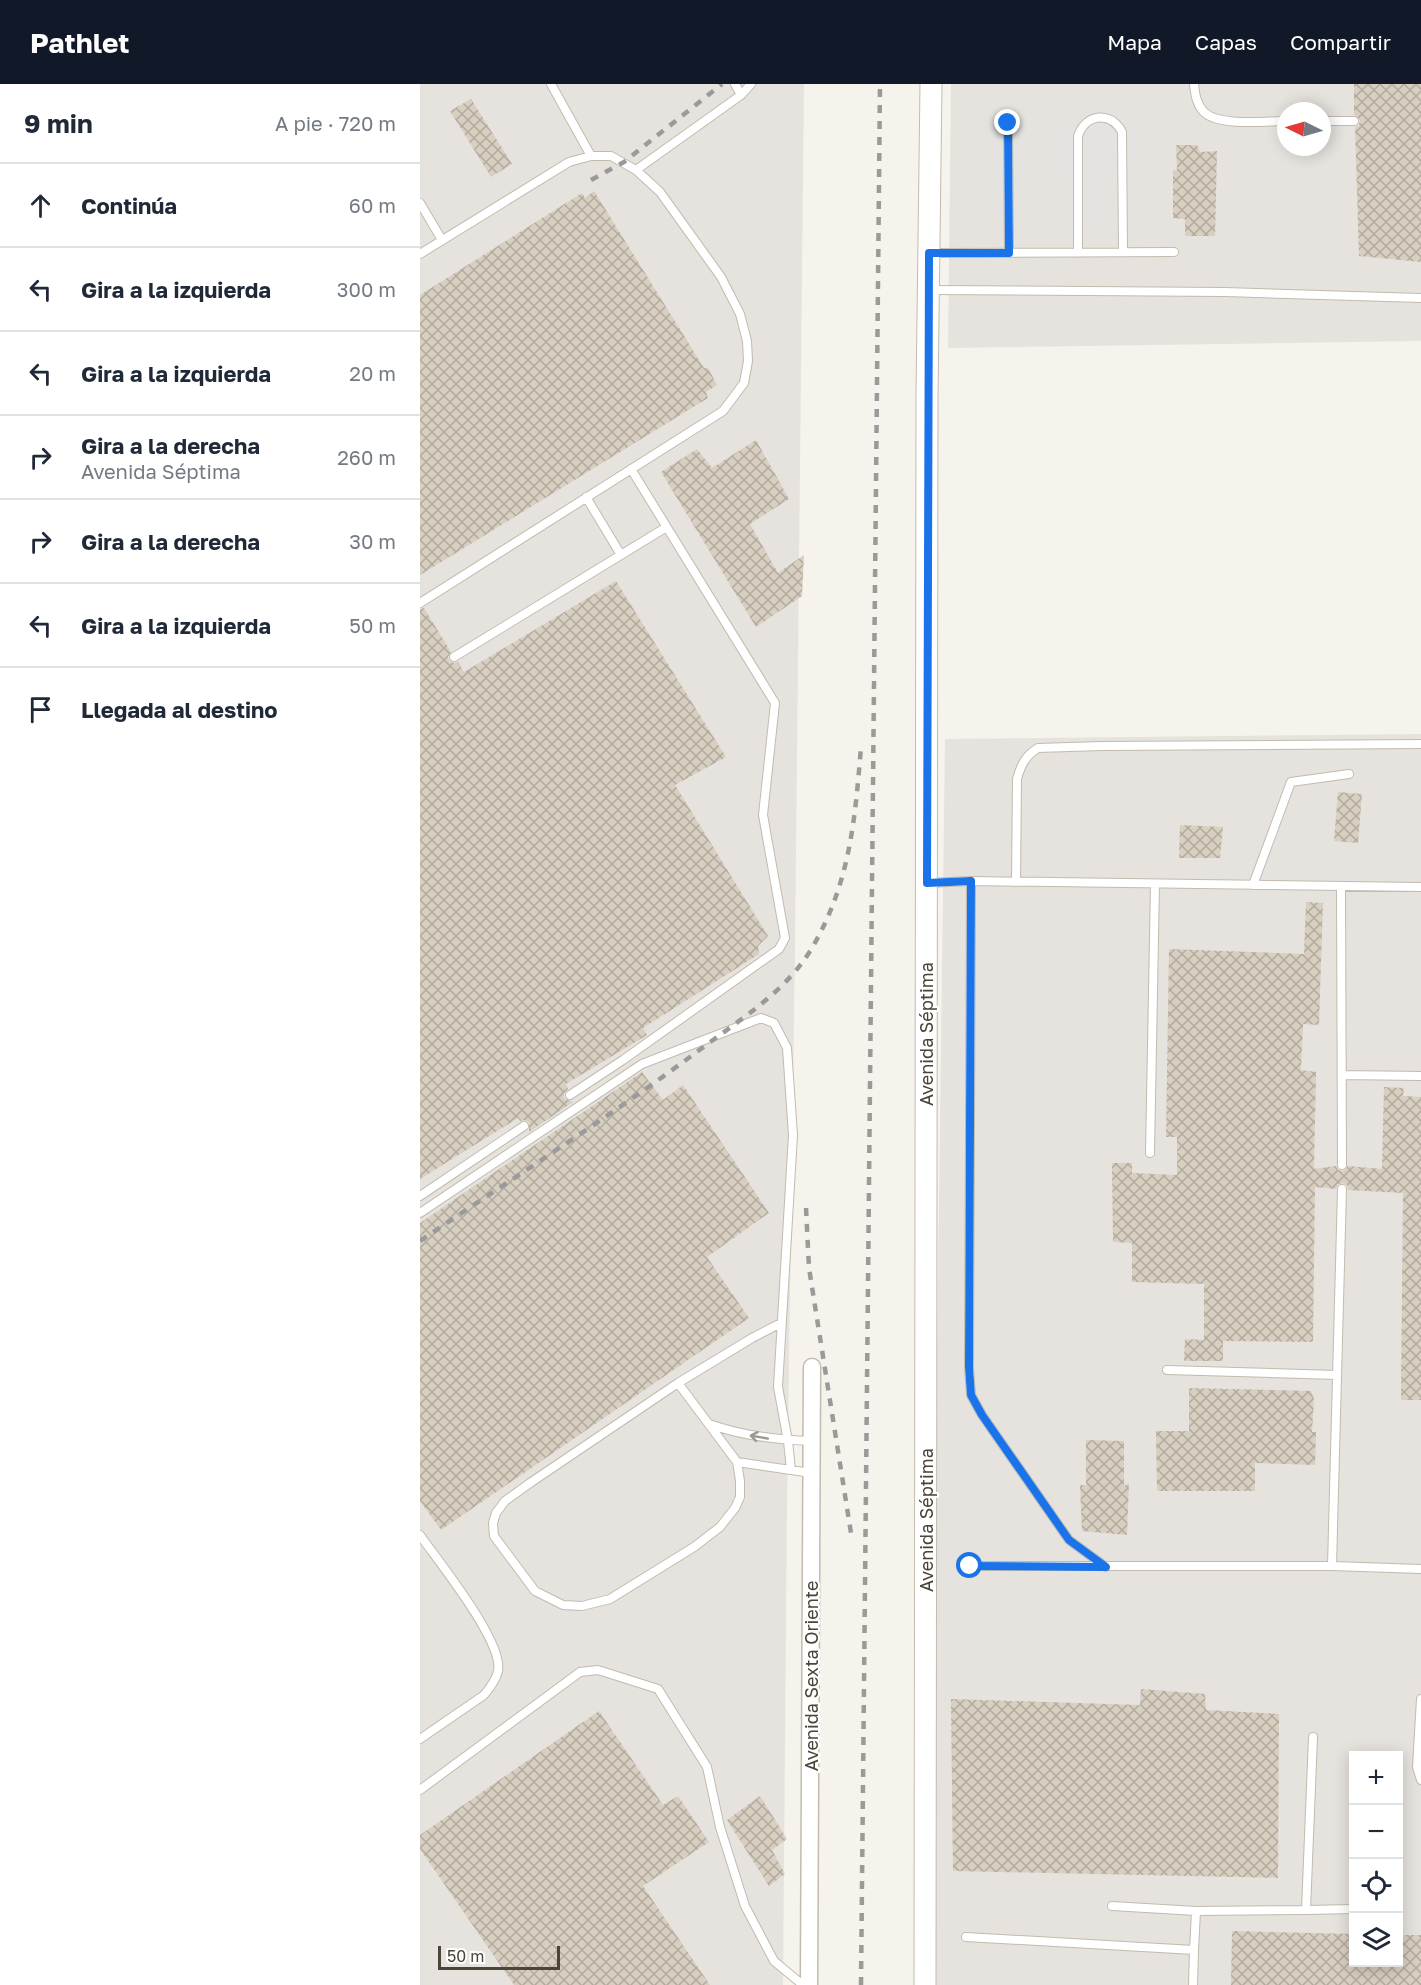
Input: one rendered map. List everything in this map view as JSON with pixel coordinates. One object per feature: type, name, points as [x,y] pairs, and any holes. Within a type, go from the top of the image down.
[{"type":"street","name":"Avenida Séptima","points":[[925,1985],[931,84]]},
{"type":"street","name":"Avenida Sexta Oriente","points":[[809,1985],[812,1367]]},
{"type":"lane","points":[[551,84],[591,156]]},
{"type":"lane","points":[[735,84],[741,95]]},
{"type":"lane","points":[[636,170],[741,95],[750,84]]},
{"type":"lane","points":[[1194,84],[1201,109],[1207,115],[1227,122],[1277,121]]},
{"type":"lane","points":[[1078,253],[1078,136],[1081,126],[1088,120],[1099,118],[1110,120],[1118,125],[1122,132],[1123,252]]},
{"type":"lane","points":[[1331,121],[1354,121]]},
{"type":"lane","points":[[1008,123],[1009,253]]},
{"type":"lane","points":[[420,254],[569,162],[591,156],[611,156],[636,170],[660,192],[722,277],[740,314],[747,341],[748,361],[744,383],[723,411],[420,603]]},
{"type":"lane","points":[[420,203],[442,240]]},
{"type":"lane","points":[[929,253],[1174,252]]},
{"type":"lane","points":[[929,290],[1225,292],[1421,298]]},
{"type":"lane","points":[[570,1095],[779,949],[784,938],[763,815],[775,703],[665,528],[631,469]]},
{"type":"lane","points":[[586,497],[621,555]]},
{"type":"lane","points":[[454,657],[665,528]]},
{"type":"lane","points":[[1016,882],[1017,779],[1021,765],[1031,752],[1038,748],[1421,744]]},
{"type":"lane","points":[[1253,885],[1291,782],[1349,774]]},
{"type":"lane","points":[[971,881],[969,1367],[971,1395],[982,1415],[1069,1540],[1106,1567]]},
{"type":"lane","points":[[927,883],[971,881],[1421,887]]},
{"type":"lane","points":[[1150,1154],[1155,884]]},
{"type":"lane","points":[[1341,887],[1342,1165]]},
{"type":"lane","points":[[420,1213],[642,1064],[761,1018],[774,1023],[787,1048],[793,1135],[778,1387],[788,1440],[790,1470]]},
{"type":"lane","points":[[1343,1075],[1421,1076]]},
{"type":"lane","points":[[420,1196],[524,1126]]},
{"type":"lane","points":[[1332,1566],[1342,1189]]},
{"type":"lane","points":[[678,1383],[737,1462],[740,1497],[735,1508],[720,1527],[694,1547],[610,1599],[582,1606],[563,1605],[535,1591],[494,1536],[493,1523],[496,1513],[505,1501],[678,1383],[781,1323]]},
{"type":"lane","points":[[1167,1370],[1337,1375]]},
{"type":"lane","points":[[708,1424],[734,1433],[812,1441]]},
{"type":"lane","points":[[737,1462],[812,1473]]},
{"type":"lane","points":[[420,1535],[485,1628],[497,1654],[499,1670],[484,1695],[420,1739]]},
{"type":"lane","points":[[970,1566],[1332,1566],[1421,1569]]},
{"type":"lane","points":[[420,1790],[580,1671],[598,1670],[658,1689],[707,1767],[720,1827],[745,1906],[774,1961],[803,1985]]},
{"type":"lane","points":[[1421,1699],[1417,1767],[1421,1780]]},
{"type":"lane","points":[[1306,1910],[1313,1737]]},
{"type":"lane","points":[[1112,1906],[1196,1911],[1349,1909]]},
{"type":"lane","points":[[1193,1985],[1196,1911]]},
{"type":"lane","points":[[966,1937],[1194,1950]]},
{"type":"shaded area","points":[[420,84],[804,84],[783,1985],[420,1985]]},
{"type":"shaded area","points":[[951,84],[1421,84],[1421,341],[948,348]]},
{"type":"shaded area","points":[[1094,106],[1108,109],[1129,122],[1141,124],[1142,231],[1057,232],[1056,124],[1068,124],[1083,109]]},
{"type":"shaded area","points":[[986,116],[1030,117],[1031,217],[985,217]]},
{"type":"shaded area","points":[[1421,734],[1421,1985],[929,1985],[945,739]]},
{"type":"building","points":[[1354,84],[1421,84],[1421,262],[1359,256],[1355,127],[1359,125],[1360,120],[1354,115]]},
{"type":"building","points":[[471,99],[512,164],[491,177],[450,111]]},
{"type":"building","points":[[1176,145],[1197,145],[1200,152],[1217,151],[1215,236],[1185,236],[1185,219],[1173,218],[1173,171],[1177,170]]},
{"type":"building","points":[[594,191],[704,368],[708,368],[717,385],[706,392],[708,398],[420,575],[420,295],[582,193],[585,198]]},
{"type":"building","points":[[756,440],[789,499],[750,524],[778,573],[804,555],[802,596],[756,627],[661,472],[697,449],[712,468]]},
{"type":"building","points":[[616,581],[726,757],[675,785],[768,936],[758,946],[759,954],[643,1028],[647,1035],[566,1084],[568,1089],[564,1093],[564,1098],[573,1102],[529,1132],[529,1122],[520,1121],[518,1118],[420,1179],[420,609],[424,608],[451,652],[448,657],[449,661],[458,662],[464,672]]},
{"type":"building","points":[[1338,792],[1362,794],[1358,843],[1334,841]]},
{"type":"building","points":[[1180,825],[1223,827],[1220,858],[1179,858]]},
{"type":"building","points":[[1306,902],[1323,903],[1319,1025],[1303,1024],[1301,1070],[1316,1072],[1314,1169],[1336,1166],[1338,1170],[1343,1171],[1348,1166],[1382,1169],[1384,1087],[1404,1088],[1403,1096],[1421,1097],[1421,1400],[1401,1400],[1403,1193],[1348,1190],[1347,1185],[1343,1183],[1338,1184],[1336,1189],[1315,1187],[1313,1342],[1223,1341],[1223,1361],[1184,1361],[1185,1339],[1204,1340],[1204,1284],[1132,1282],[1132,1243],[1113,1242],[1112,1163],[1132,1163],[1132,1173],[1177,1175],[1177,1137],[1166,1137],[1169,949],[1304,954]]},
{"type":"building","points":[[642,1072],[663,1100],[683,1085],[769,1213],[707,1257],[749,1318],[441,1530],[420,1501],[420,1223]]},
{"type":"building","points":[[1189,1388],[1311,1391],[1314,1399],[1312,1432],[1316,1432],[1315,1465],[1255,1463],[1255,1491],[1157,1491],[1156,1431],[1189,1431]]},
{"type":"building","points":[[1086,1440],[1124,1441],[1124,1486],[1129,1483],[1127,1535],[1082,1531],[1080,1485],[1086,1485]]},
{"type":"building","points":[[1141,1689],[1205,1694],[1206,1710],[1279,1714],[1278,1878],[953,1871],[951,1699],[1140,1705]]},
{"type":"building","points":[[599,1711],[663,1805],[678,1796],[709,1842],[643,1886],[710,1985],[514,1985],[420,1849],[420,1835]]},
{"type":"building","points":[[760,1796],[787,1839],[772,1850],[785,1874],[769,1886],[727,1820]]},
{"type":"building","points":[[1232,1931],[1349,1934],[1349,1967],[1403,1967],[1403,1935],[1421,1935],[1421,1985],[1231,1985]]},
{"type":"railway","points":[[591,180],[624,162],[722,84]]},
{"type":"railway","points":[[861,1985],[880,84]]},
{"type":"railway","points":[[420,1241],[664,1076],[745,1017],[789,979],[812,948],[825,924],[843,875],[853,826],[861,747]]},
{"type":"railway","points":[[806,1208],[809,1268],[851,1533]]},
{"type":"route","points":[[970,1566],[1106,1567],[1069,1540],[982,1415],[971,1395],[969,1367],[971,881],[927,883],[929,253],[1009,253],[1008,123]]}]
